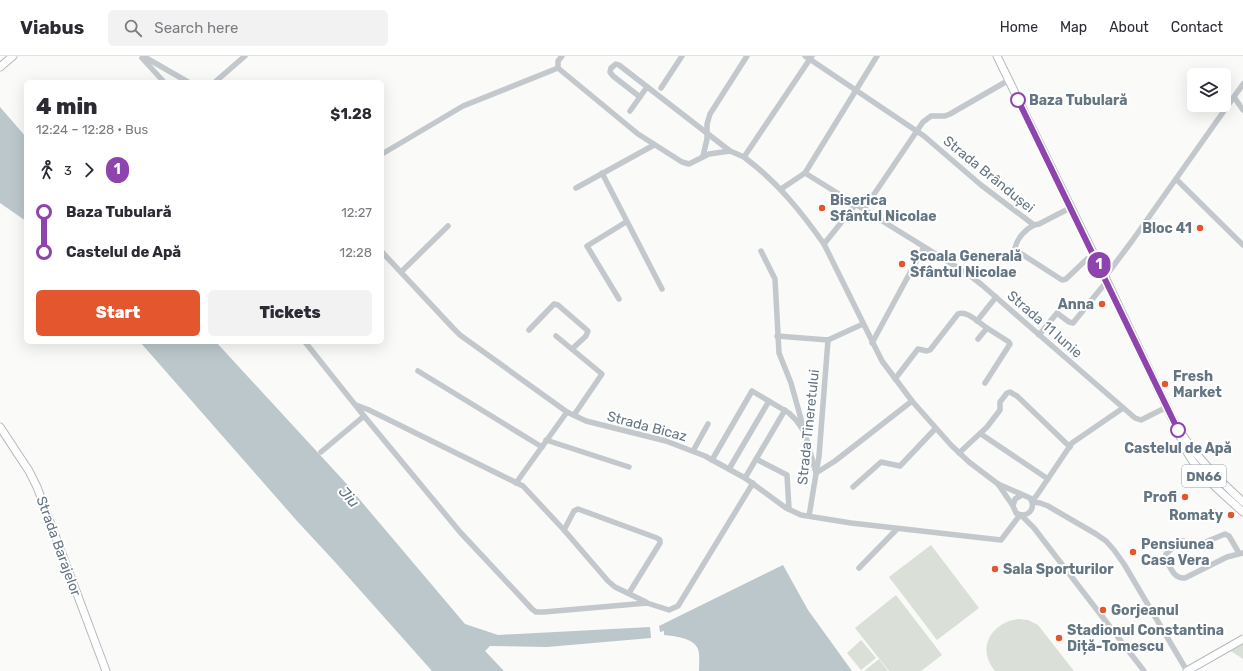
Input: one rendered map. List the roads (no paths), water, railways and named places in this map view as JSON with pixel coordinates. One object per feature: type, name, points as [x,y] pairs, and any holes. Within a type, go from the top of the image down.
[{"type":"main road","points":[[0,67],[13,56]]},
{"type":"main road","name":"DN66","points":[[997,56],[1178,430],[1212,473],[1239,499],[1243,512]]},
{"type":"main road","name":"Strada Barajelor","points":[[0,427],[29,471],[37,487],[106,671]]},
{"type":"main road","points":[[1187,671],[1243,639]]},
{"type":"street","points":[[142,56],[162,80]]},
{"type":"street","points":[[142,56],[184,80]]},
{"type":"street","points":[[217,80],[245,56]]},
{"type":"street","points":[[661,88],[682,56]]},
{"type":"street","points":[[703,156],[708,120],[711,112],[747,56]]},
{"type":"street","points":[[781,189],[805,172],[877,56]]},
{"type":"street","points":[[558,68],[558,61],[561,57]]},
{"type":"street","points":[[744,157],[809,57]]},
{"type":"street","name":"Strada Brândușei","points":[[809,57],[856,91],[917,131],[981,185],[1034,225],[1039,224],[1070,208]]},
{"type":"street","points":[[640,97],[612,76],[610,72],[613,66],[616,64],[619,65],[730,151],[744,157],[781,189],[824,244],[872,343],[882,361],[895,379],[935,429],[959,453],[998,484],[1022,495],[1028,496],[1032,502],[1033,508],[1029,513]]},
{"type":"street","points":[[558,68],[633,130],[654,145],[687,164],[695,162],[703,156],[730,151]]},
{"type":"street","points":[[384,153],[462,106],[558,68]]},
{"type":"street","points":[[864,209],[917,131],[928,118],[950,114],[1009,80]]},
{"type":"street","points":[[1039,335],[1057,313],[1069,322],[1073,323],[1106,279],[1243,84]]},
{"type":"street","points":[[630,111],[647,87]]},
{"type":"street","points":[[1234,97],[1243,110]]},
{"type":"street","points":[[576,188],[654,145]]},
{"type":"street","name":"Strada 11 Iunie","points":[[805,172],[968,274],[996,296],[1134,418],[1141,420],[1167,407]]},
{"type":"street","points":[[602,173],[662,289]]},
{"type":"street","points":[[1176,179],[1243,245]]},
{"type":"street","points":[[824,244],[856,204]]},
{"type":"street","points":[[619,299],[587,246],[626,222]]},
{"type":"street","points":[[1034,225],[1025,231],[1015,245],[1015,248],[1017,251],[1062,280],[1066,279],[1087,259]]},
{"type":"street","points":[[402,272],[448,226]]},
{"type":"street","points":[[872,343],[924,247]]},
{"type":"street","points":[[761,251],[776,279],[779,353],[791,383],[816,473],[835,461],[912,401]]},
{"type":"street","name":"Strada Bicaz","points":[[384,255],[402,272],[456,332],[567,412],[590,423],[666,441],[693,451],[745,478],[794,512],[809,516],[897,529],[1001,540],[1012,524],[1017,512]]},
{"type":"street","points":[[977,321],[996,296]]},
{"type":"street","points":[[529,330],[554,304],[558,304],[588,331],[586,336],[572,349]]},
{"type":"street","points":[[895,379],[918,349],[927,351],[930,350],[958,314],[962,312],[1010,344],[985,383]]},
{"type":"street","points":[[778,336],[828,340],[863,324]]},
{"type":"street","points":[[978,339],[987,328]]},
{"type":"street","points":[[556,336],[602,374],[574,415]]},
{"type":"street","name":"Strada Tineretului","points":[[809,516],[819,456],[828,340]]},
{"type":"street","points":[[307,344],[460,532],[532,609],[536,612],[544,612],[647,603]]},
{"type":"street","points":[[418,371],[542,447]]},
{"type":"street","points":[[712,460],[752,391],[785,410],[796,420],[806,435]]},
{"type":"street","points":[[959,453],[981,434],[1000,410],[1000,402],[1007,393],[1010,392],[1017,396],[1070,447]]},
{"type":"street","points":[[729,469],[769,401]]},
{"type":"street","points":[[356,405],[369,410],[526,488],[608,582],[647,603],[669,610],[678,606],[753,483]]},
{"type":"street","points":[[1032,502],[1076,440],[1123,408]]},
{"type":"street","points":[[745,478],[785,410]]},
{"type":"street","points":[[516,483],[567,412]]},
{"type":"street","points":[[321,452],[364,416]]},
{"type":"street","points":[[693,451],[708,424]]},
{"type":"street","points":[[853,486],[881,462],[900,466],[935,429]]},
{"type":"street","points":[[981,434],[1048,479]]},
{"type":"street","points":[[546,440],[629,467]]},
{"type":"street","points":[[756,459],[787,475],[789,509]]},
{"type":"street","points":[[998,484],[1017,512],[1034,528],[1144,671]]},
{"type":"street","points":[[1017,512],[1015,499],[1022,495]]},
{"type":"street","points":[[1032,502],[1048,506],[1096,534],[1114,550],[1124,564],[1187,671]]},
{"type":"street","points":[[564,530],[574,511],[578,509],[660,540],[660,543],[629,593]]},
{"type":"street","points":[[1017,512],[1029,513]]},
{"type":"street","points":[[1029,513],[1034,528]]},
{"type":"street","points":[[860,568],[897,529]]},
{"type":"street","points":[[1225,534],[1229,536],[1241,553],[1227,557],[1182,579],[1174,573],[1165,556],[1182,540],[1191,548],[1225,534]]},
{"type":"water","points":[[0,107],[24,135],[24,220],[0,203]]},
{"type":"water","name":"Jiu","points":[[142,344],[218,344],[344,481],[465,624],[498,635],[650,627],[651,638],[547,647],[490,646],[485,651],[504,671],[432,671],[297,521]]},
{"type":"water","points":[[783,565],[808,610],[852,671],[699,671],[699,654],[696,645],[683,638],[664,635],[664,631],[660,632],[659,626]]},
{"type":"place","name":"Baza Tubulară","points":[[1018,100]]},
{"type":"place","name":"Biserica Sfântul Nicolae","points":[[822,208]]},
{"type":"place","name":"Bloc 41","points":[[1200,228]]},
{"type":"place","name":"Școala Generală Sfântul Nicolae","points":[[902,264]]},
{"type":"place","name":"Anna","points":[[1102,304]]},
{"type":"place","name":"Fresh Market","points":[[1165,384]]},
{"type":"place","name":"Castelul de Apă","points":[[1178,430]]},
{"type":"place","name":"Profi","points":[[1185,497]]},
{"type":"place","name":"Romaty","points":[[1231,515]]},
{"type":"place","name":"Pensiunea Casa Vera","points":[[1133,552]]},
{"type":"place","name":"Sala Sporturilor","points":[[995,569]]},
{"type":"place","name":"Gorjeanul","points":[[1103,610]]},
{"type":"place","name":"Stadionul Constantina Diță-Tomescu","points":[[1059,638]]}]
